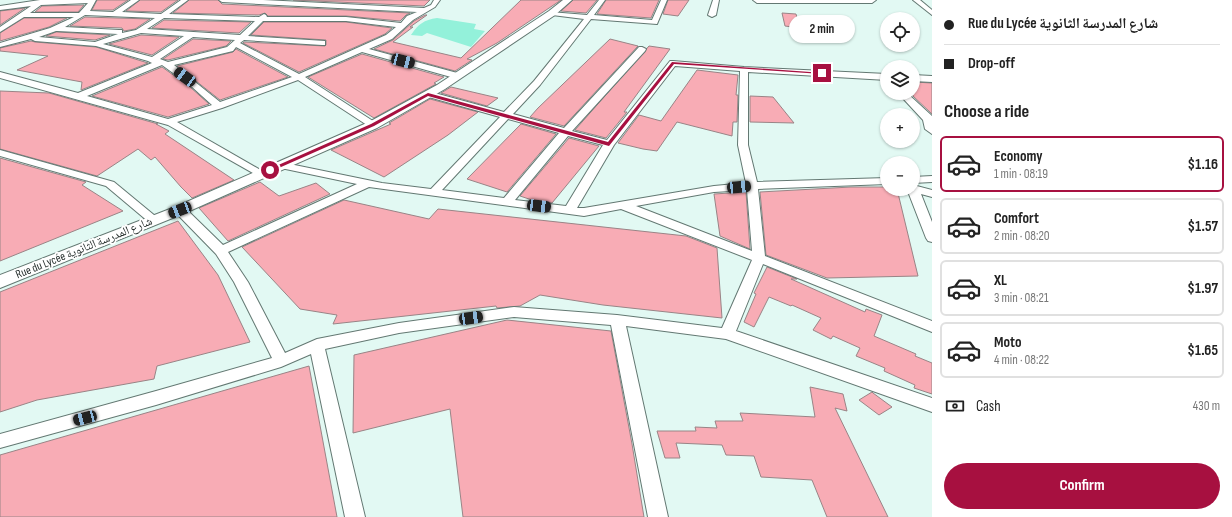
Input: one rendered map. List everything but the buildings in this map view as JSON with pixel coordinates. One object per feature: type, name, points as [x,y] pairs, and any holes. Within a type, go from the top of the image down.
[{"type":"street","points":[[87,31],[136,0]]},
{"type":"street","points":[[96,44],[107,39],[138,32],[185,0]]},
{"type":"street","points":[[222,0],[280,1],[425,10]]},
{"type":"street","points":[[168,122],[219,106],[299,77],[389,37],[402,24],[433,6],[437,0]]},
{"type":"street","name":"Rue du Lycée شارع المدرسة الثانوية","points":[[0,282],[180,210],[373,125],[458,76],[552,13],[568,0]]},
{"type":"street","points":[[433,193],[537,83],[602,0]]},
{"type":"street","points":[[552,13],[588,18],[654,22],[664,0]]},
{"type":"street","points":[[712,15],[716,0]]},
{"type":"street","points":[[757,0],[872,0]]},
{"type":"street","points":[[916,0],[930,10]]},
{"type":"street","points":[[0,8],[41,2],[93,1],[91,7],[82,14],[55,29],[0,45]]},
{"type":"street","points":[[77,97],[160,63],[230,49],[280,1]]},
{"type":"street","points":[[0,30],[41,2]]},
{"type":"street","points":[[22,15],[115,13],[262,19],[346,19],[402,24]]},
{"type":"street","points":[[55,29],[190,35],[239,41],[322,42]]},
{"type":"street","points":[[160,63],[190,35]]},
{"type":"street","points":[[25,38],[96,44],[160,63],[194,84],[219,106]]},
{"type":"street","points":[[239,41],[299,77],[373,125]]},
{"type":"street","points":[[361,49],[458,76]]},
{"type":"street","points":[[507,202],[566,133],[642,49]]},
{"type":"street","points":[[570,210],[609,144],[673,63],[744,69],[880,77]]},
{"type":"street","points":[[727,334],[759,258],[752,186],[743,145],[744,69]]},
{"type":"street","points":[[0,75],[168,122],[260,174]]},
{"type":"street","points":[[920,78],[932,79]]},
{"type":"street","points":[[428,94],[505,117],[609,144]]},
{"type":"street","points":[[910,100],[930,119],[928,127],[932,131]]},
{"type":"street","points":[[0,153],[110,184],[154,220]]},
{"type":"street","points":[[280,165],[368,184],[584,212],[714,189],[752,186],[880,181]]},
{"type":"street","points":[[920,180],[932,179]]},
{"type":"street","points":[[220,252],[368,184]]},
{"type":"street","points":[[920,191],[932,194]]},
{"type":"street","points":[[916,196],[932,238]]},
{"type":"street","points":[[624,206],[932,327]]},
{"type":"street","points":[[180,210],[220,252],[241,282],[281,361]]},
{"type":"street","points":[[0,441],[156,398],[281,361],[317,345],[399,328],[514,312],[617,320],[727,334],[932,405]]},
{"type":"street","points":[[617,320],[658,517]]},
{"type":"street","points":[[317,345],[354,517]]},
{"type":"green space","points":[[437,18],[476,24],[474,29],[485,31],[471,47],[427,33],[422,36],[411,35],[422,23]]},
{"type":"route","points":[[270,170],[373,125],[428,94],[505,117],[609,144],[673,63],[744,69],[822,73]]}]
